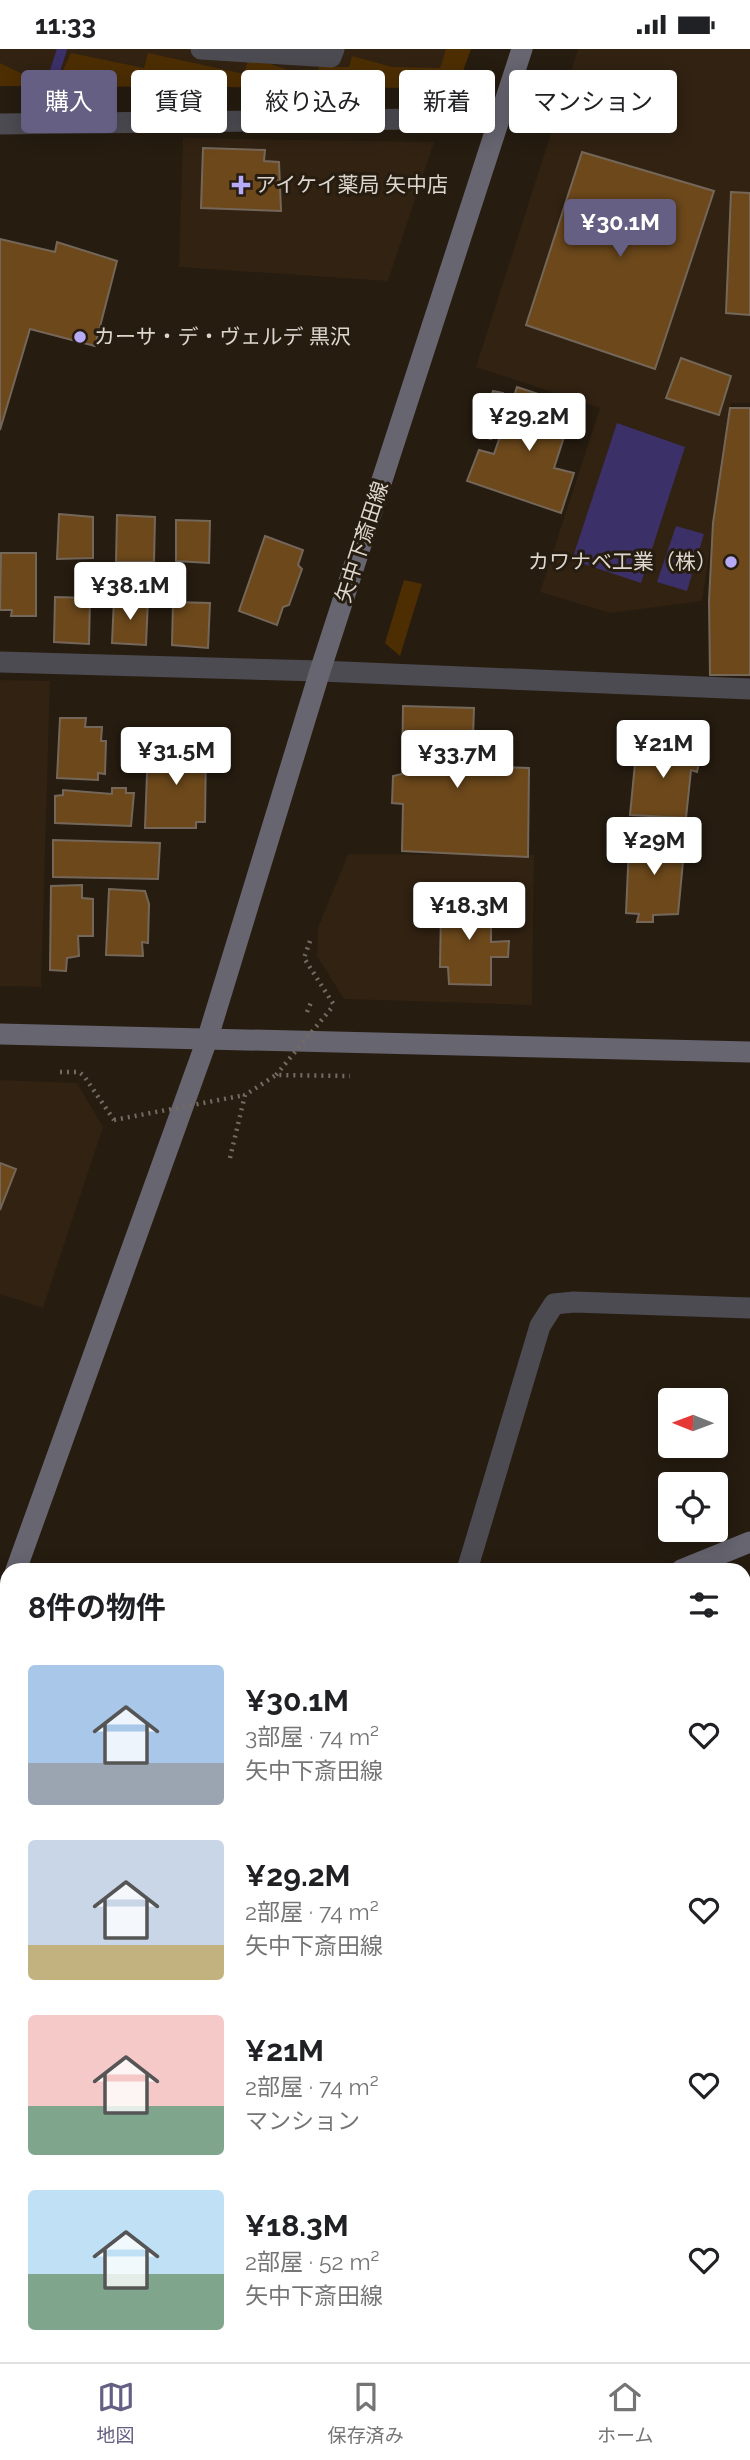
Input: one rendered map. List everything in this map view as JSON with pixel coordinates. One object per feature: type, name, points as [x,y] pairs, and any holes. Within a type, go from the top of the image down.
[{"type":"street","points":[[201,49],[331,57],[334,49]]},
{"type":"street","name":"矢中下斎田線","points":[[19,1563],[208,1037],[320,671],[522,49]]},
{"type":"street","points":[[0,124],[500,118]]},
{"type":"street","points":[[0,663],[320,671],[750,689]]},
{"type":"street","points":[[0,1034],[750,1052]]},
{"type":"street","points":[[469,1563],[540,1326],[554,1304],[574,1302],[750,1308]]},
{"type":"street","points":[[698,1563],[750,1542]]},
{"type":"path","points":[[60,1072],[79,1072],[84,1076],[114,1120],[245,1094],[276,1075],[334,1005],[304,958],[310,941]]},
{"type":"path","points":[[276,1075],[350,1076]]},
{"type":"path","points":[[230,1158],[245,1094]]},
{"type":"shaded area","points":[[0,49],[471,49],[456,70],[399,70],[399,78],[385,78],[385,70],[241,70],[241,79],[227,79],[227,70],[131,70],[131,80],[117,80],[117,70],[21,70],[21,81],[0,81]]},
{"type":"shaded area","points":[[446,49],[471,49],[463,70],[399,70],[399,88],[385,88],[385,70],[318,70],[319,67],[349,67],[352,56],[392,67],[440,68]]},
{"type":"shaded area","points":[[578,49],[750,49],[750,403],[731,403],[702,601],[610,613],[540,592],[600,408],[476,367],[551,133],[677,133],[677,70],[571,70]]},
{"type":"shaded area","points":[[71,53],[144,68],[148,53],[226,70],[131,70],[131,87],[117,87],[117,70],[63,70]]},
{"type":"shaded area","points":[[249,57],[289,70],[245,70]]},
{"type":"shaded area","points":[[0,63],[21,73],[21,86],[0,86]]},
{"type":"shaded area","points":[[227,70],[241,73],[241,87],[227,87]]},
{"type":"shaded area","points":[[183,138],[434,142],[388,281],[179,267]]},
{"type":"shaded area","points":[[617,423],[685,447],[641,583],[572,560]]},
{"type":"shaded area","points":[[676,526],[704,534],[687,591],[657,582]]},
{"type":"shaded area","points":[[404,580],[422,584],[400,656],[385,643]]},
{"type":"shaded area","points":[[0,680],[50,681],[41,987],[0,986]]},
{"type":"shaded area","points":[[348,854],[534,855],[532,1005],[344,999],[317,956],[318,928]]},
{"type":"shaded area","points":[[0,1080],[77,1083],[103,1127],[43,1308],[0,1294]]},
{"type":"building","name":"アイケイ薬局 矢中店","points":[[203,148],[265,150],[264,161],[279,162],[281,211],[201,208]]},
{"type":"building","points":[[582,152],[714,191],[655,369],[526,325]]},
{"type":"building","points":[[731,192],[750,193],[750,315],[726,313]]},
{"type":"building","name":"カーサ・デ・ヴェルデ 黒沢","points":[[0,239],[55,252],[57,242],[117,261],[95,346],[30,329],[0,430]]},
{"type":"building","points":[[681,358],[731,376],[719,415],[666,398]]},
{"type":"building","points":[[517,387],[574,406],[554,468],[574,473],[561,513],[467,481],[479,450],[494,454]]},
{"type":"building","points":[[493,391],[503,393],[491,439],[481,436]]},
{"type":"building","name":"カワナベ工業（株）","points":[[730,408],[750,408],[750,675],[710,675],[709,601],[713,523]]},
{"type":"building","points":[[59,514],[93,517],[93,558],[57,559]]},
{"type":"building","points":[[117,515],[155,517],[154,562],[116,562]]},
{"type":"building","points":[[176,520],[210,521],[209,563],[176,561]]},
{"type":"building","points":[[265,536],[303,550],[298,565],[302,569],[289,605],[283,607],[277,625],[239,611]]},
{"type":"building","points":[[1,553],[36,553],[36,616],[11,616],[12,610],[0,610]]},
{"type":"building","points":[[55,597],[90,598],[89,644],[54,642]]},
{"type":"building","points":[[114,599],[148,600],[146,645],[112,643]]},
{"type":"building","points":[[173,602],[210,603],[208,648],[172,645]]},
{"type":"building","points":[[403,706],[474,708],[472,766],[529,768],[528,857],[402,851],[403,804],[392,803],[393,776],[402,774]]},
{"type":"building","points":[[60,718],[86,718],[85,727],[102,727],[101,741],[106,741],[105,774],[98,773],[98,780],[57,778]]},
{"type":"building","points":[[637,743],[702,748],[697,772],[691,770],[686,818],[630,815]]},
{"type":"building","points":[[148,746],[206,746],[205,822],[196,822],[196,828],[145,828]]},
{"type":"building","points":[[112,788],[126,788],[126,793],[134,793],[131,826],[55,823],[55,796],[63,795],[63,790],[112,794]]},
{"type":"building","points":[[637,836],[679,836],[677,851],[684,851],[678,914],[653,915],[653,922],[637,922],[639,914],[626,913],[629,845],[636,845]]},
{"type":"building","points":[[53,840],[160,843],[158,879],[53,877]]},
{"type":"building","points":[[82,885],[82,898],[93,899],[93,936],[78,936],[79,956],[67,958],[66,971],[50,970],[51,886]]},
{"type":"building","points":[[109,889],[145,891],[149,904],[148,943],[142,942],[143,956],[106,955]]},
{"type":"building","points":[[454,893],[483,894],[483,909],[491,908],[491,942],[509,941],[508,957],[491,957],[491,985],[449,984],[448,967],[440,967],[441,911],[454,911]]},
{"type":"building","points":[[0,1163],[16,1169],[0,1210]]},
{"type":"waterway","points":[[55,70],[62,49]]},
{"type":"place","name":"アイケイ薬局 矢中店","points":[[241,185]]},
{"type":"place","name":"カーサ・デ・ヴェルデ 黒沢","points":[[80,337]]},
{"type":"place","name":"カワナベ工業（株）","points":[[731,562]]}]
